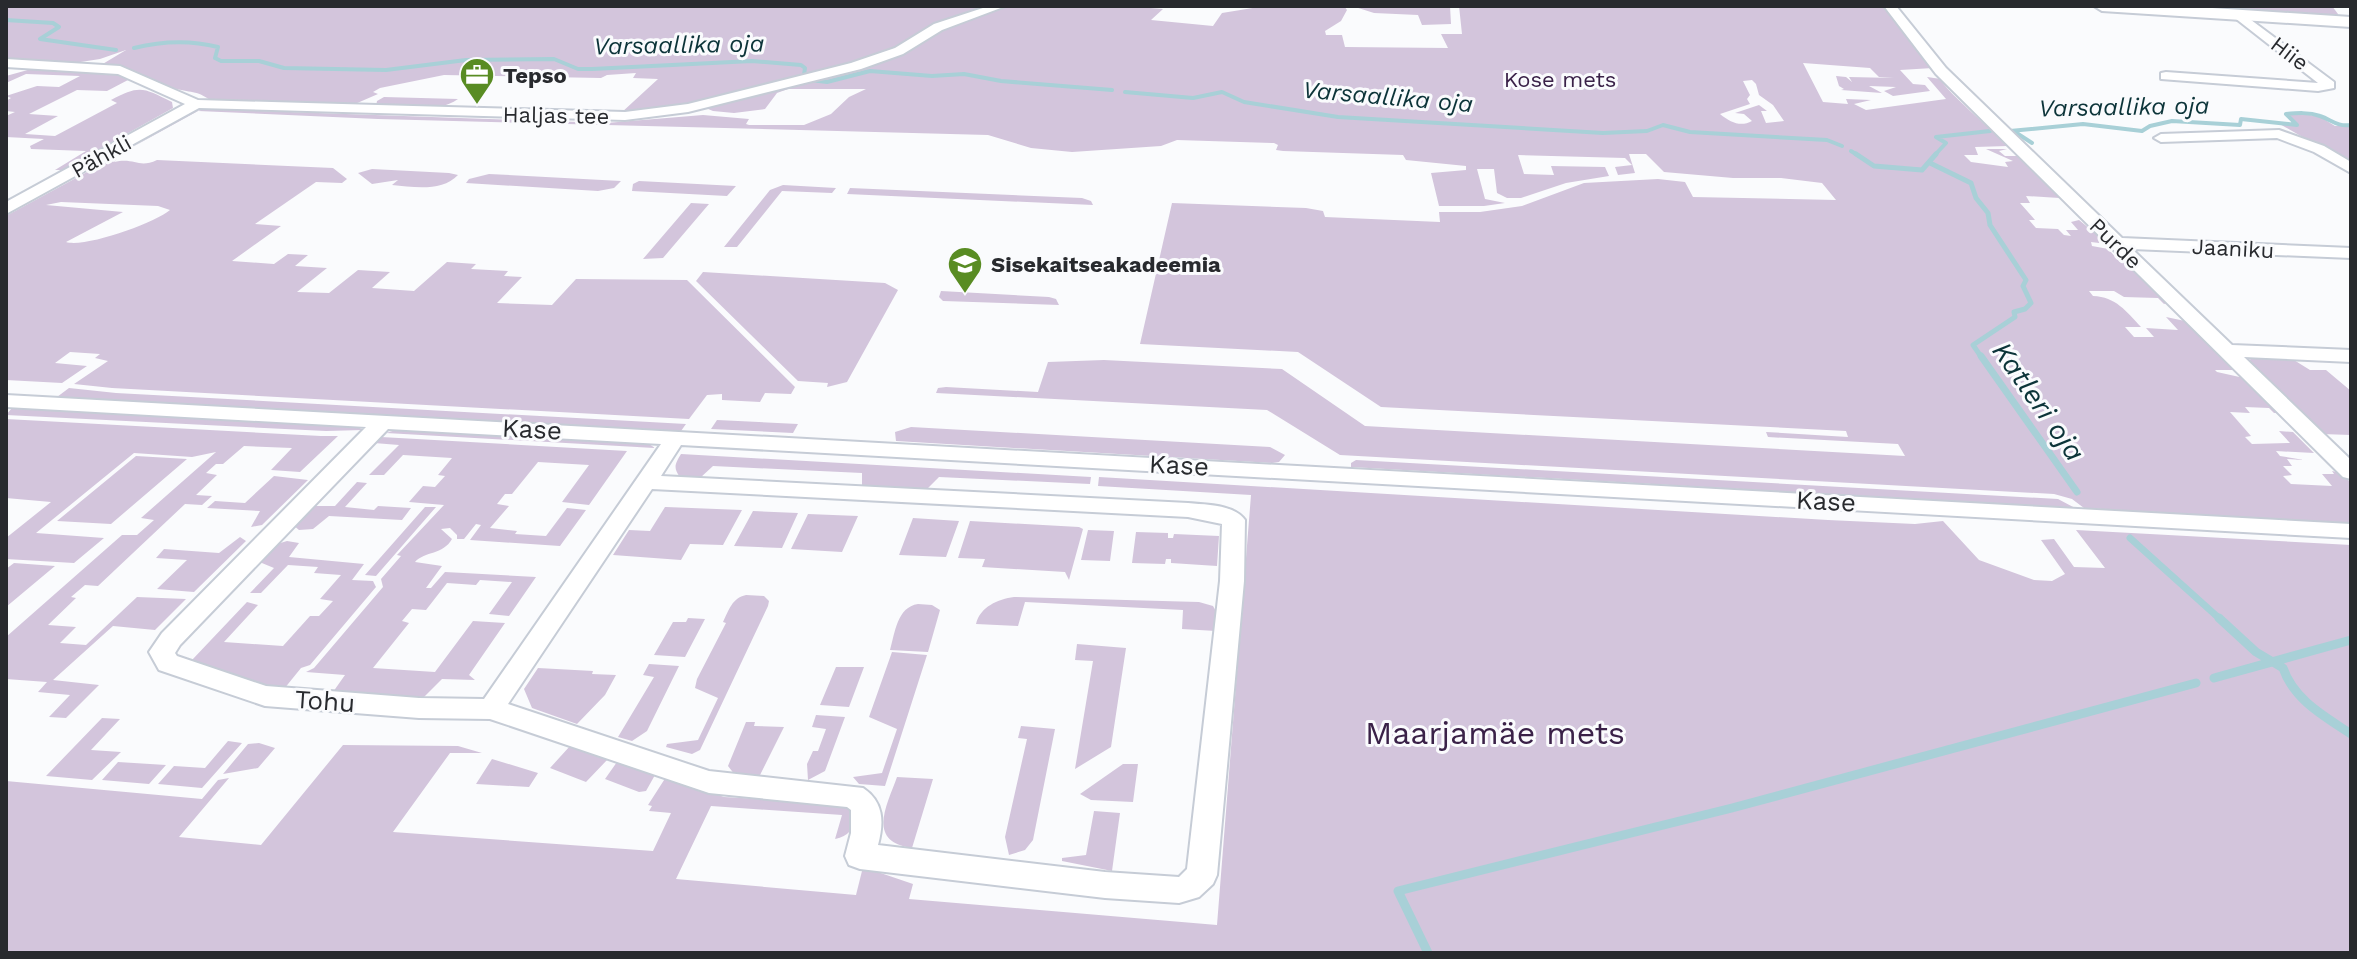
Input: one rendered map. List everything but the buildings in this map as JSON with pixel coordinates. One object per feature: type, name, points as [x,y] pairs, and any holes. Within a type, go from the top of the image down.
[{"type":"main road","points":[[2102,6],[2351,22]]},
{"type":"street","name":"Haljas tee","points":[[6,63],[120,70],[196,104],[601,117],[655,114],[856,66],[899,51],[938,27],[1000,6]]},
{"type":"street","name":"Purde","points":[[1890,6],[1941,71],[2351,472]]},
{"type":"street","name":"Hiie","points":[[2166,76],[2328,86],[2328,82],[2239,15]]},
{"type":"street","points":[[6,71],[23,64]]},
{"type":"street","name":"Pähkli","points":[[6,209],[196,104]]},
{"type":"street","points":[[2161,138],[2279,134],[2319,149],[2351,168]]},
{"type":"street","name":"Jaaniku","points":[[2116,243],[2351,253]]},
{"type":"street","points":[[2226,350],[2351,356]]},
{"type":"street","name":"Kase","points":[[6,401],[2351,531]]},
{"type":"street","name":"Tohu","points":[[384,421],[171,639],[162,652],[168,663],[265,696],[419,708],[491,709]]},
{"type":"street","points":[[646,482],[1177,509],[1206,511],[1234,520],[1232,581],[1202,875],[1188,888],[1164,889],[860,856],[868,816],[866,805],[853,796],[709,782],[491,709],[676,437]]},
{"type":"green space","name":"Kose mets","points":[[6,6],[1126,6],[1163,9],[1151,20],[1213,26],[1222,13],[1265,6],[1344,6],[1347,10],[1341,21],[1325,31],[1326,35],[1342,35],[1345,47],[1448,48],[1441,34],[1462,34],[1459,6],[1885,6],[1933,68],[1900,70],[1913,84],[1925,85],[1930,91],[1893,96],[1884,91],[1896,87],[1869,86],[1882,93],[1841,90],[1844,89],[1839,86],[1836,76],[1846,77],[1852,82],[1849,77],[1894,78],[1879,77],[1870,68],[1803,63],[1823,102],[1848,104],[1846,99],[1871,100],[1854,104],[1866,110],[1946,99],[1927,77],[1941,79],[2008,146],[1975,147],[1978,155],[1964,155],[1971,162],[2008,167],[2005,162],[2013,161],[1986,149],[2007,149],[1999,151],[2005,156],[2017,156],[2060,198],[2026,196],[2030,203],[2020,203],[2035,220],[2029,220],[2036,228],[2058,229],[2064,235],[2071,236],[2066,230],[2078,230],[2071,222],[2079,220],[2101,238],[2099,243],[2091,242],[2092,246],[2114,250],[2110,251],[2120,262],[2126,262],[2168,303],[2164,304],[2158,298],[2124,297],[2114,291],[2089,291],[2093,296],[2108,299],[2125,310],[2141,327],[2125,327],[2134,337],[2154,337],[2146,328],[2178,330],[2166,317],[2185,321],[2236,370],[2215,370],[2217,372],[2244,378],[2280,413],[2274,413],[2269,408],[2245,407],[2250,413],[2230,412],[2251,436],[2245,437],[2252,444],[2290,443],[2279,431],[2293,432],[2314,453],[2276,451],[2280,456],[2304,460],[2287,459],[2292,466],[2283,466],[2292,475],[2283,476],[2291,484],[2332,486],[2322,474],[2334,474],[2332,471],[2341,473],[2351,483],[2351,523],[2084,508],[2072,499],[2054,494],[1340,455],[1267,410],[936,393],[938,388],[946,387],[1038,392],[1048,362],[1104,360],[1282,369],[1365,426],[1905,456],[1898,444],[1768,437],[1766,432],[1848,437],[1846,431],[1381,407],[1298,352],[1140,344],[1172,203],[1306,208],[1323,211],[1325,217],[1440,222],[1439,212],[1480,212],[1522,206],[1584,183],[1658,179],[1685,182],[1693,197],[1836,200],[1822,183],[1664,172],[1646,154],[1629,154],[1635,173],[1618,175],[1615,167],[1632,165],[1625,158],[1518,155],[1524,174],[1554,175],[1551,166],[1605,167],[1609,176],[1566,183],[1521,198],[1507,198],[1497,193],[1494,169],[1477,169],[1485,199],[1505,203],[1439,206],[1431,173],[1466,170],[1466,166],[1406,160],[1403,155],[1283,151],[1276,150],[1278,145],[1274,143],[1177,140],[1161,146],[1072,152],[1031,148],[988,135],[378,119],[198,111],[129,149],[193,112],[205,109],[606,123],[703,115],[749,119],[746,124],[749,125],[804,125],[831,114],[849,97],[866,89],[788,89],[777,93],[765,109],[734,113],[713,111],[696,104],[621,113],[658,79],[633,78],[636,73],[601,78],[444,75],[380,88],[373,92],[378,94],[348,107],[211,101],[197,93],[173,88],[130,71],[101,65],[126,50],[100,59],[74,63],[6,61]],"holes":[[[1752,80],[1759,95],[1773,105],[1784,121],[1766,123],[1761,111],[1767,111],[1759,105],[1735,113],[1744,114],[1752,121],[1744,124],[1728,120],[1720,114],[1750,104],[1747,99],[1750,95],[1743,81]]]},
{"type":"green space","points":[[1352,6],[1450,6],[1451,24],[1422,25],[1418,15],[1374,13]]},
{"type":"green space","points":[[2240,6],[2332,6],[2338,14],[2337,17],[2245,11]]},
{"type":"green space","points":[[35,68],[113,73],[128,80],[107,91],[77,90],[29,114],[58,116],[25,134],[55,136],[117,103],[111,100],[136,90],[163,97],[172,102],[173,108],[62,170],[55,170],[86,151],[31,149],[30,146],[44,139],[6,137],[6,116],[15,112],[6,111],[6,101],[11,98],[6,96],[37,86],[59,87],[80,76],[26,74],[6,83],[6,76]]},
{"type":"green space","points":[[384,97],[458,99],[429,109],[376,106],[377,101]]},
{"type":"green space","points":[[2286,114],[2319,116],[2335,126],[2351,125],[2351,165],[2278,123],[2297,125]]},
{"type":"green space","points":[[111,159],[117,159],[114,162],[157,160],[333,168],[347,179],[342,183],[316,182],[255,224],[281,226],[232,261],[274,264],[288,254],[308,255],[295,266],[327,268],[297,292],[329,293],[358,270],[390,272],[372,288],[414,291],[447,262],[476,264],[471,269],[508,271],[504,276],[522,277],[497,303],[552,305],[576,279],[687,280],[795,387],[791,394],[765,393],[760,402],[722,400],[722,394],[707,395],[689,419],[74,384],[108,361],[95,358],[100,354],[70,352],[55,363],[87,366],[62,383],[6,380],[6,216]],"holes":[[[61,202],[158,206],[170,210],[120,233],[75,243],[66,242],[123,212],[46,205]]]},
{"type":"green space","points":[[372,169],[458,175],[436,186],[409,187],[392,185],[398,180],[372,184],[358,173]]},
{"type":"green space","points":[[489,174],[621,181],[614,188],[598,191],[466,183],[469,179]]},
{"type":"green space","points":[[639,181],[736,186],[727,196],[632,191],[633,184]]},
{"type":"green space","points":[[783,185],[836,188],[832,193],[782,191],[737,247],[724,247],[770,190]]},
{"type":"green space","points":[[850,188],[1082,198],[1093,205],[847,194]]},
{"type":"green space","points":[[691,203],[709,204],[663,258],[643,259]]},
{"type":"green space","points":[[703,272],[885,283],[898,290],[847,382],[827,387],[828,383],[798,381],[696,281]]},
{"type":"green space","points":[[941,291],[1049,297],[1056,299],[1059,305],[943,301],[939,297]]},
{"type":"green space","points":[[2255,356],[2289,357],[2310,370],[2326,370],[2351,391],[2351,435],[2321,434],[2248,361]]},
{"type":"green space","points":[[69,388],[686,424],[681,431],[57,397]]},
{"type":"green space","points":[[12,408],[356,426],[363,430],[326,431],[6,415]]},
{"type":"green space","points":[[6,419],[338,436],[300,472],[271,470],[292,448],[244,446],[223,464],[216,464],[206,473],[217,475],[196,495],[212,496],[202,505],[185,504],[98,586],[85,585],[71,597],[76,598],[48,625],[76,627],[60,643],[86,645],[137,597],[186,599],[155,630],[113,626],[53,680],[99,685],[66,718],[49,717],[70,695],[38,692],[47,682],[6,679],[6,637],[122,535],[137,535],[154,520],[141,518],[216,452],[192,457],[134,453],[36,533],[104,538],[74,563],[6,559],[6,538],[51,502],[6,498]]},
{"type":"green space","points":[[717,420],[798,424],[793,433],[711,429]]},
{"type":"green space","points":[[911,427],[1270,447],[1285,455],[1279,462],[1272,463],[896,441],[895,432]]},
{"type":"green space","points":[[399,429],[646,442],[655,448],[386,433]]},
{"type":"green space","points":[[381,437],[627,451],[589,505],[562,502],[589,465],[538,462],[512,494],[505,494],[497,504],[509,506],[490,528],[517,531],[515,534],[546,536],[567,508],[586,510],[560,546],[470,540],[481,525],[476,524],[464,539],[457,539],[450,528],[441,529],[452,539],[439,550],[415,562],[442,566],[426,588],[431,588],[445,572],[536,577],[509,616],[489,614],[512,582],[480,580],[476,585],[447,583],[426,610],[412,609],[402,621],[409,623],[373,668],[435,672],[473,621],[505,623],[469,675],[475,680],[442,679],[423,698],[333,692],[345,675],[306,672],[314,668],[383,587],[381,579],[401,556],[397,555],[444,505],[409,502],[423,486],[435,487],[445,476],[438,475],[452,458],[403,455],[384,475],[369,475],[399,445],[374,443]]},
{"type":"green space","points":[[681,454],[1091,477],[1090,484],[939,477],[927,489],[862,486],[862,473],[713,466],[700,478],[680,477],[676,466]]},
{"type":"green space","points":[[136,456],[187,459],[111,524],[57,521]]},
{"type":"green space","points":[[1356,460],[2058,499],[2075,508],[1351,467]]},
{"type":"green space","points":[[274,476],[308,480],[262,525],[251,527],[260,511],[207,508],[215,501],[245,503]]},
{"type":"green space","name":"Maarjamäe mets","points":[[1099,477],[1828,520],[1915,524],[1943,521],[1979,560],[2034,580],[2052,581],[2065,574],[2041,540],[2054,539],[2074,567],[2105,568],[2076,530],[2351,545],[2351,953],[6,953],[6,781],[202,799],[218,780],[229,778],[179,837],[261,845],[343,745],[458,746],[482,753],[450,753],[393,832],[653,851],[671,813],[649,811],[652,806],[648,805],[666,777],[724,797],[845,804],[852,807],[853,813],[850,832],[835,839],[842,815],[711,806],[676,879],[856,895],[863,867],[913,884],[909,899],[1217,925],[1251,495],[1098,486]]},
{"type":"green space","points":[[357,482],[367,483],[345,507],[374,510],[378,506],[411,508],[402,520],[329,516],[313,529],[299,530],[293,525],[312,506],[335,506]]},
{"type":"green space","points":[[425,507],[436,507],[376,576],[365,575]]},
{"type":"green space","points":[[665,507],[742,510],[723,545],[690,544],[681,560],[613,555],[629,530],[650,531]]},
{"type":"green space","points":[[753,511],[798,513],[782,548],[734,546]]},
{"type":"green space","points":[[808,514],[858,516],[842,552],[791,549]]},
{"type":"green space","points":[[913,518],[959,521],[946,557],[899,555]]},
{"type":"green space","points":[[970,521],[1083,529],[1069,580],[1065,572],[982,567],[985,559],[958,558]]},
{"type":"green space","points":[[1088,530],[1114,531],[1110,561],[1081,560]]},
{"type":"green space","points":[[1136,532],[1168,533],[1168,538],[1173,538],[1174,534],[1219,536],[1217,566],[1171,563],[1171,559],[1166,559],[1165,564],[1132,563]]},
{"type":"green space","points":[[240,537],[246,541],[194,592],[157,589],[187,560],[156,558],[164,549],[219,553]]},
{"type":"green space","points":[[287,541],[299,543],[289,557],[364,564],[352,580],[373,581],[376,587],[310,665],[301,668],[284,689],[270,688],[192,660],[247,602],[258,605],[224,642],[283,646],[310,616],[319,616],[333,601],[320,599],[341,575],[314,573],[318,567],[288,565],[261,593],[250,593],[274,568],[257,561],[274,545]]},
{"type":"green space","points":[[14,563],[55,566],[6,607],[6,569]]},
{"type":"green space","points":[[746,595],[764,596],[769,601],[768,606],[700,750],[692,754],[666,747],[667,744],[698,740],[718,698],[695,688],[697,679],[726,623],[723,622],[729,609],[737,599]]},
{"type":"green space","points":[[1014,597],[1199,602],[1213,606],[1218,615],[1216,631],[1182,629],[1183,610],[1025,602],[1018,626],[976,624],[981,613],[990,605]]},
{"type":"green space","points":[[918,604],[932,605],[940,610],[928,652],[890,650],[901,615]]},
{"type":"green space","points":[[688,618],[705,619],[685,657],[654,655],[673,622],[686,622]]},
{"type":"green space","points":[[1077,644],[1126,648],[1111,747],[1075,769],[1093,661],[1075,660]]},
{"type":"green space","points":[[892,652],[927,655],[885,786],[859,784],[853,777],[882,773],[897,729],[869,717]]},
{"type":"green space","points":[[649,664],[679,666],[647,731],[632,741],[618,737],[654,677],[643,675]]},
{"type":"green space","points":[[836,667],[864,667],[849,707],[820,705]]},
{"type":"green space","points":[[538,668],[616,675],[605,695],[577,724],[532,708],[524,689]]},
{"type":"green space","points":[[816,715],[845,717],[825,771],[808,780],[807,764],[813,751],[818,751],[826,729],[812,727]]},
{"type":"green space","points":[[102,718],[120,719],[91,750],[121,752],[92,780],[46,776]]},
{"type":"green space","points":[[746,722],[755,722],[754,726],[784,727],[759,777],[735,775],[728,766]]},
{"type":"green space","points":[[1021,726],[1055,729],[1033,840],[1025,850],[1009,855],[1005,837],[1027,739],[1018,738]]},
{"type":"green space","points":[[228,741],[242,743],[202,788],[158,784],[174,766],[205,768]]},
{"type":"green space","points":[[259,743],[275,748],[258,768],[223,774],[248,744]]},
{"type":"green space","points":[[570,746],[608,759],[586,782],[550,768]]},
{"type":"green space","points":[[492,759],[538,773],[529,787],[476,784]]},
{"type":"green space","points":[[118,762],[166,765],[149,784],[102,780]]},
{"type":"green space","points":[[617,762],[655,775],[646,791],[639,792],[605,779]]},
{"type":"green space","points":[[1123,764],[1138,764],[1133,802],[1091,800],[1080,794]]},
{"type":"green space","points":[[897,777],[933,779],[912,848],[898,844],[884,830],[885,810]]},
{"type":"green space","points":[[1094,811],[1120,813],[1112,871],[1062,861],[1062,858],[1086,855]]},
{"type":"waterway","name":"Varsaallika oja","points":[[6,20],[53,23],[59,27],[40,39],[116,50]]},
{"type":"waterway","name":"Varsaallika oja","points":[[134,48],[166,43],[197,43],[218,47],[215,58],[221,61],[259,61],[284,68],[386,70],[466,60],[554,59],[578,69],[592,69],[752,61],[801,65],[805,68],[804,75]]},
{"type":"waterway","name":"Varsaallika oja","points":[[811,80],[827,82],[870,71],[932,76],[964,74],[1001,81],[1112,90]]},
{"type":"waterway","name":"Varsaallika oja","points":[[1125,92],[1193,98],[1222,92],[1244,102],[1338,117],[1603,133],[1647,131],[1663,125],[1690,132],[1827,140],[1842,146]]},
{"type":"waterway","name":"Varsaallika oja","points":[[2010,131],[2083,124],[2142,131],[2172,121],[2240,125],[2241,119],[2297,125],[2286,114],[2299,113],[2351,125]]},
{"type":"waterway","name":"Varsaallika oja","points":[[1934,156],[1946,143],[1936,137],[1990,131]]},
{"type":"waterway","points":[[2015,132],[2032,143]]},
{"type":"waterway","name":"Varsaallika oja","points":[[1851,151],[1859,156]]},
{"type":"waterway","name":"Varsaallika oja","points":[[1859,156],[1874,166],[1922,170],[1936,154]]},
{"type":"waterway","name":"Katleri oja","points":[[1930,163],[1971,183],[1976,198],[1988,213],[1990,225],[2026,280],[2023,286],[2031,303],[2025,309],[2014,312],[2015,317],[1973,345],[1982,358]]},
{"type":"waterway","name":"Katleri oja","points":[[1981,356],[2077,492]]},
{"type":"waterway","name":"Katleri oja","points":[[2130,538],[2221,620]]},
{"type":"waterway","name":"Katleri oja","points":[[2219,618],[2256,652],[2272,662]]},
{"type":"waterway","points":[[2272,662],[2351,640]]},
{"type":"waterway","points":[[2214,678],[2272,662]]},
{"type":"waterway","name":"Katleri oja","points":[[2272,662],[2283,668],[2302,698],[2351,734]]},
{"type":"waterway","points":[[1428,953],[1398,891],[1732,808],[2196,683]]},
{"type":"place","name":"Tepso","points":[[477,106]]},
{"type":"place","name":"Sisekaitseakadeemia","points":[[965,295]]}]
